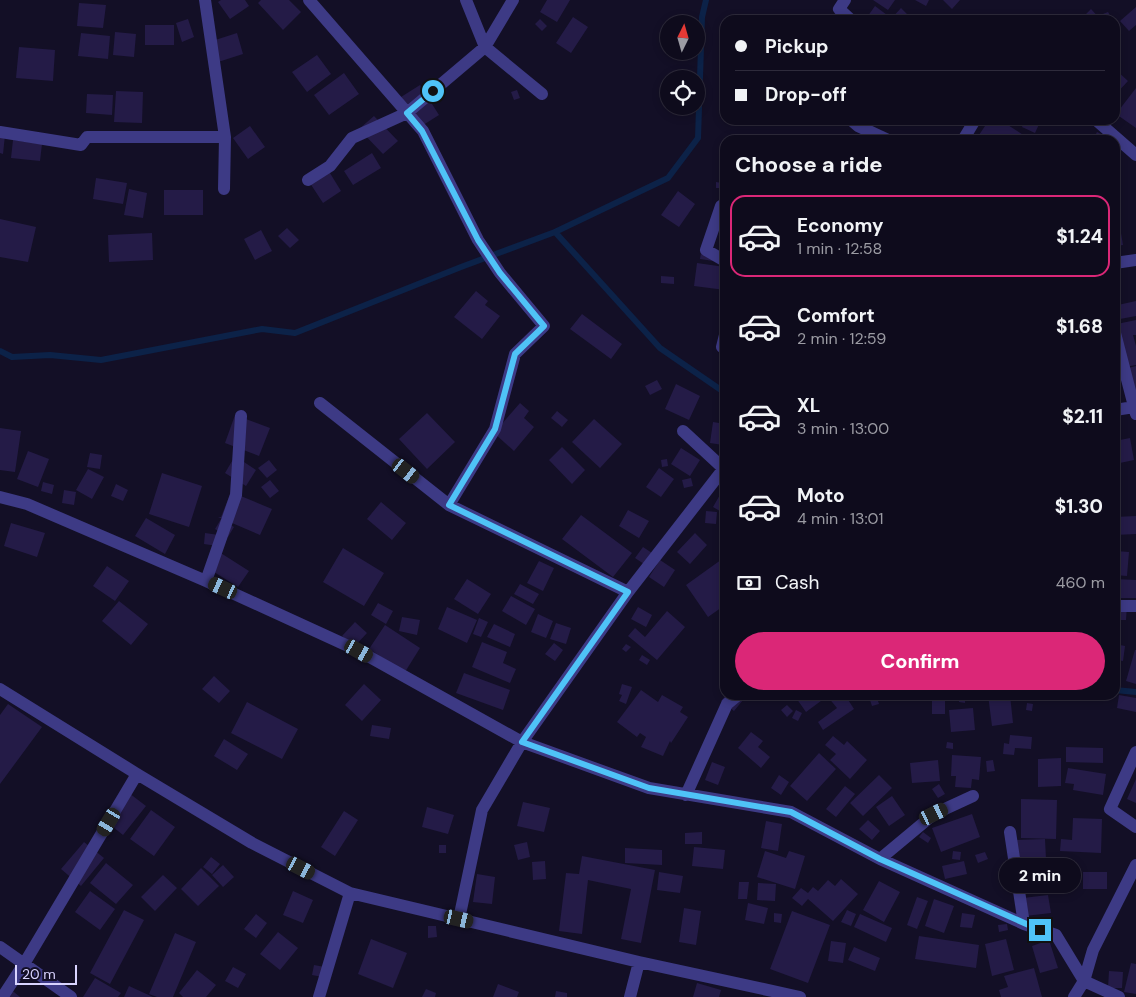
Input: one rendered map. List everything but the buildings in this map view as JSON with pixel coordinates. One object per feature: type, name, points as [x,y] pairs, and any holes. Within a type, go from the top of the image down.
[{"type":"street","points":[[205,0],[225,137],[224,189]]},
{"type":"street","points":[[309,0],[422,131],[478,240],[500,273],[544,326],[515,354],[495,429],[449,505]]},
{"type":"street","points":[[466,0],[485,47],[542,94]]},
{"type":"street","points":[[308,180],[330,166],[352,138],[407,113],[485,47],[513,0]]},
{"type":"street","points":[[845,15],[839,10],[846,0]]},
{"type":"street","points":[[857,125],[877,135]]},
{"type":"street","points":[[1102,125],[1113,135]]},
{"type":"street","points":[[0,132],[82,145],[87,137],[225,137]]},
{"type":"street","points":[[1120,141],[1136,155]]},
{"type":"street","points":[[720,209],[706,250],[720,257]]},
{"type":"street","points":[[1120,262],[1136,260]]},
{"type":"street","points":[[1120,352],[1135,411],[1120,410]]},
{"type":"street","points":[[320,403],[449,505],[628,592]]},
{"type":"street","points":[[206,580],[236,495],[241,416]]},
{"type":"street","points":[[684,431],[720,464]]},
{"type":"street","points":[[459,919],[482,810],[522,742],[628,592],[720,473]]},
{"type":"street","points":[[0,497],[27,504],[206,580],[359,651],[522,742],[649,788],[791,812],[880,859],[1024,924],[1056,935],[1084,981],[1119,997]]},
{"type":"street","points":[[1120,606],[1136,606]]},
{"type":"street","points":[[0,689],[252,843],[350,893],[639,962],[800,997]]},
{"type":"street","points":[[686,795],[727,704],[732,700]]},
{"type":"street","points":[[1136,752],[1110,809],[1136,826]]},
{"type":"street","points":[[4,997],[4,993],[24,964],[137,774]]},
{"type":"street","points":[[880,859],[934,814],[973,796]]},
{"type":"street","points":[[1010,832],[1024,924]]},
{"type":"street","points":[[1074,997],[1084,981],[1093,950],[1136,866]]},
{"type":"street","points":[[319,997],[350,893]]},
{"type":"street","points":[[0,947],[71,997]]},
{"type":"street","points":[[630,997],[639,962]]},
{"type":"waterway","points":[[0,351],[12,357],[50,355],[101,360],[262,329],[295,333],[555,232],[668,178],[698,138],[702,17],[706,0]]},
{"type":"waterway","points":[[555,232],[660,348],[720,389]]},
{"type":"waterway","points":[[1120,690],[1136,692]]},
{"type":"route","points":[[433,91],[407,113],[422,131],[478,240],[500,273],[544,326],[515,354],[495,429],[449,505],[628,592],[522,742],[649,788],[791,812],[880,859],[1040,930]]}]
